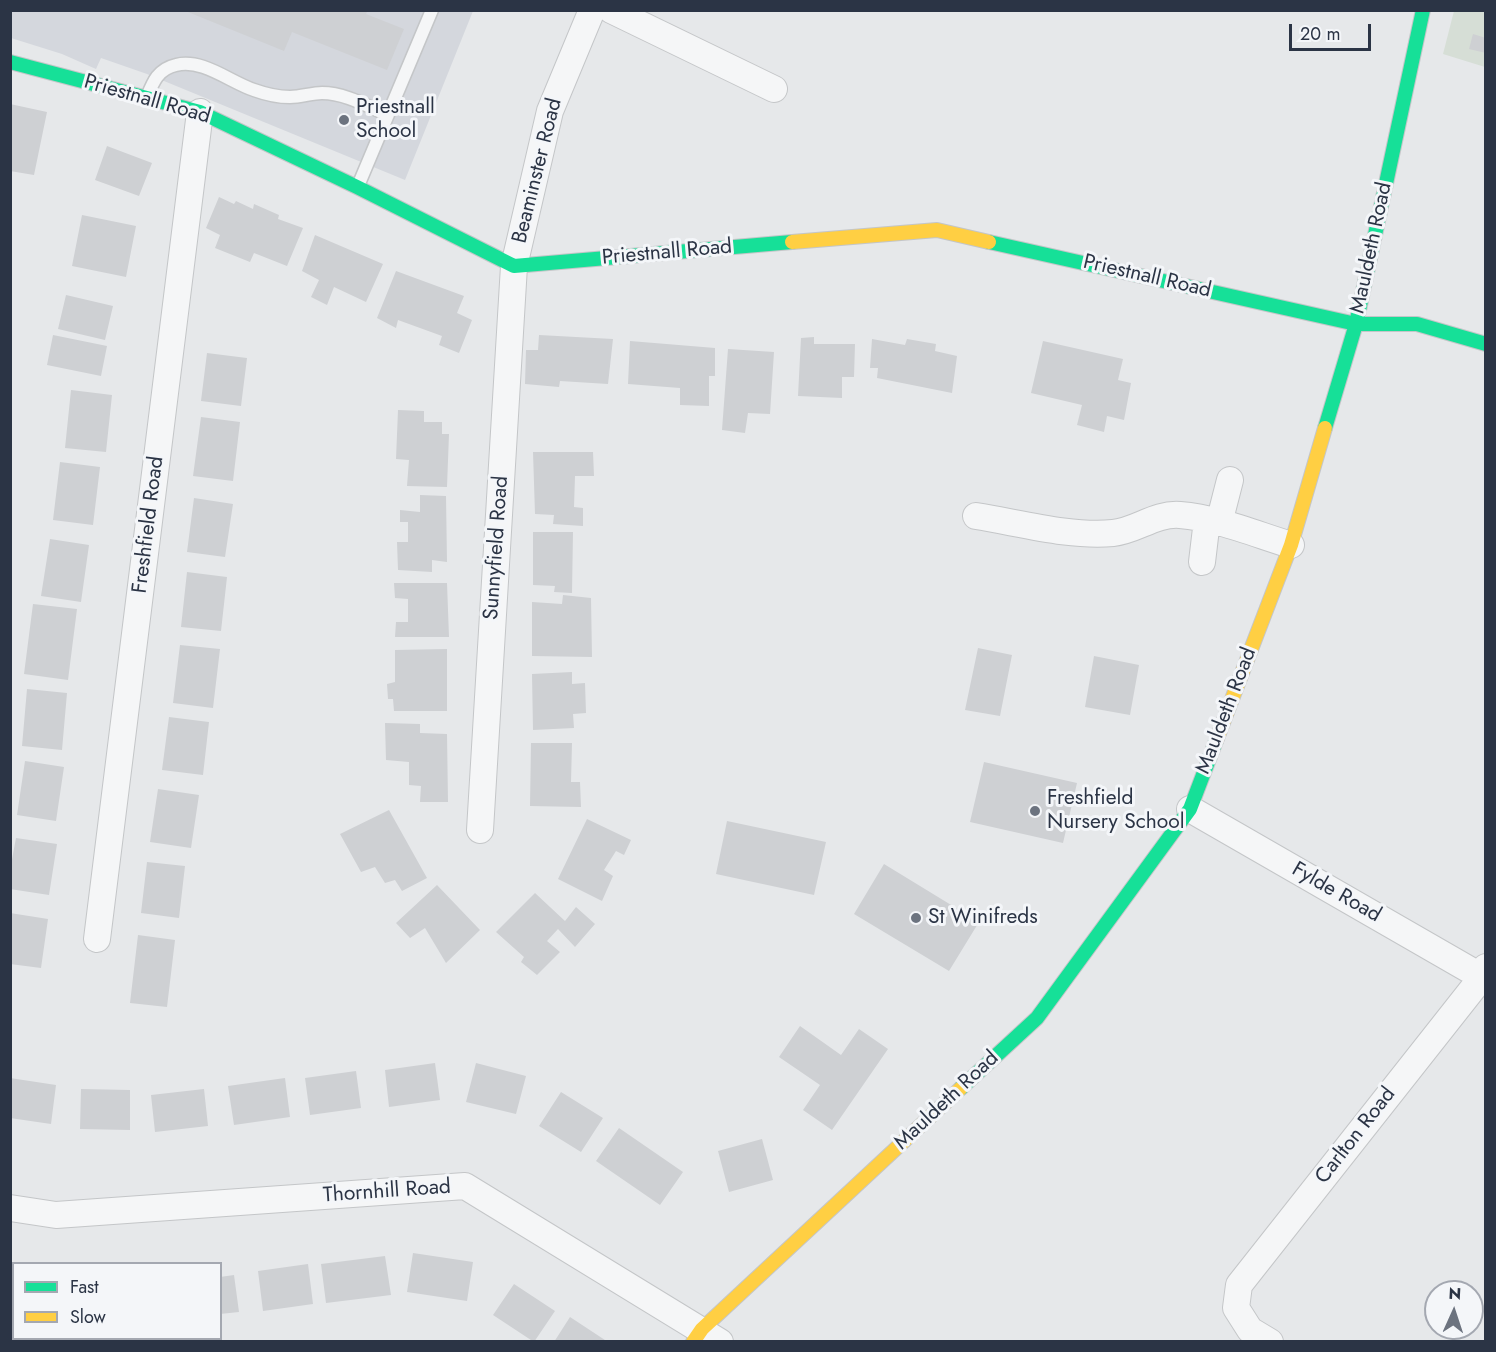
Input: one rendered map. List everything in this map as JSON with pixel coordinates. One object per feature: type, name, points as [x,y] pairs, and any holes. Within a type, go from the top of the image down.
[{"type":"street","name":"Beaminster Road","points":[[514,266],[550,111],[592,10]]},
{"type":"street","points":[[611,10],[774,89]]},
{"type":"street","name":"Mauldeth Road","points":[[705,1337],[1037,1018],[1190,809],[1291,544],[1356,324],[1418,13]]},
{"type":"street","name":"Priestnall Road","points":[[10,62],[200,112],[514,266],[937,230],[1356,324],[1417,324],[1485,344]]},
{"type":"street","name":"Freshfield Road","points":[[98,939],[200,112]]},
{"type":"street","name":"Sunnyfield Road","points":[[480,830],[514,266]]},
{"type":"street","points":[[1202,562],[1213,522],[1230,480]]},
{"type":"street","points":[[976,516],[1086,534],[1117,533],[1155,518],[1178,515],[1213,522],[1291,544]]},
{"type":"street","name":"Fylde Road","points":[[1190,809],[1484,972]]},
{"type":"street","name":"Carlton Road","points":[[1270,1341],[1250,1330],[1236,1308],[1239,1285],[1484,972]]},
{"type":"street","name":"Thornhill Road","points":[[10,1208],[56,1215],[465,1186],[705,1337]]},
{"type":"lane","points":[[357,187],[432,10]]},
{"type":"lane","points":[[146,98],[155,77],[176,65],[188,64],[201,66],[253,90],[271,95],[291,97],[322,93],[335,94],[388,115]]},
{"type":"shaded area","name":"Priestnall School","points":[[10,11],[473,11],[405,180],[147,74],[101,58],[96,69],[62,54],[11,38]]},
{"type":"shaded area","points":[[1454,11],[1485,11],[1485,67],[1443,54]]},
{"type":"building","points":[[183,10],[368,10],[366,14],[404,29],[387,70],[292,32],[284,51]]},
{"type":"building","points":[[1473,34],[1486,38],[1486,53],[1469,49]]},
{"type":"building","points":[[10,104],[47,112],[34,175],[10,171]]},
{"type":"building","points":[[107,146],[152,163],[139,196],[95,180]]},
{"type":"building","points":[[219,197],[234,204],[236,201],[253,209],[254,204],[279,215],[278,219],[303,228],[287,266],[254,253],[250,262],[215,248],[220,235],[206,228]]},
{"type":"building","points":[[82,215],[136,226],[126,277],[72,266]]},
{"type":"building","points":[[315,235],[383,264],[366,302],[334,287],[327,305],[311,297],[319,280],[302,271]]},
{"type":"building","points":[[396,271],[464,296],[457,313],[472,320],[459,353],[439,345],[442,336],[398,320],[396,328],[377,318]]},
{"type":"building","points":[[66,295],[113,306],[105,340],[58,329]]},
{"type":"building","points":[[53,335],[107,346],[101,376],[47,365]]},
{"type":"building","points":[[539,335],[613,339],[608,384],[560,381],[559,387],[525,384],[526,350],[538,350]]},
{"type":"building","points":[[814,337],[814,344],[855,344],[854,377],[842,377],[842,398],[798,396],[801,338]]},
{"type":"building","points":[[872,339],[905,345],[907,339],[936,344],[935,351],[957,356],[952,393],[877,378],[878,368],[870,368]]},
{"type":"building","points":[[630,341],[715,348],[715,376],[709,376],[709,406],[680,405],[680,388],[628,384]]},
{"type":"building","points":[[1043,341],[1123,359],[1118,380],[1131,383],[1124,420],[1107,416],[1104,432],[1077,425],[1082,405],[1031,393]]},
{"type":"building","points":[[728,349],[774,352],[770,414],[748,413],[745,433],[722,430]]},
{"type":"building","points":[[207,353],[247,358],[241,406],[201,401]]},
{"type":"building","points":[[71,390],[112,395],[106,452],[65,448]]},
{"type":"building","points":[[398,410],[424,411],[424,422],[442,422],[442,434],[449,434],[447,487],[407,486],[409,460],[396,459]]},
{"type":"building","points":[[201,417],[240,422],[233,481],[193,476]]},
{"type":"building","points":[[533,452],[593,452],[594,476],[575,476],[574,507],[583,508],[583,526],[553,524],[554,515],[535,514]]},
{"type":"building","points":[[60,462],[100,467],[93,525],[53,520]]},
{"type":"building","points":[[420,495],[446,496],[447,562],[432,560],[432,572],[398,570],[397,542],[408,542],[408,522],[400,522],[400,510],[420,512]]},
{"type":"building","points":[[194,498],[233,504],[225,557],[187,552]]},
{"type":"building","points":[[533,532],[573,532],[572,593],[554,592],[555,586],[533,585]]},
{"type":"building","points":[[50,539],[89,545],[81,602],[41,596]]},
{"type":"building","points":[[187,572],[227,577],[221,631],[181,627]]},
{"type":"building","points":[[394,583],[447,583],[449,637],[395,637],[396,622],[408,622],[408,599],[395,598]]},
{"type":"building","points":[[563,595],[591,598],[592,657],[532,656],[532,602],[562,604]]},
{"type":"building","points":[[33,604],[77,609],[68,680],[24,674]]},
{"type":"building","points":[[180,645],[220,649],[213,708],[173,703]]},
{"type":"building","points":[[978,648],[1012,655],[1000,716],[965,710]]},
{"type":"building","points":[[447,649],[447,711],[394,711],[393,699],[388,699],[387,684],[395,682],[395,650]]},
{"type":"building","points":[[1094,656],[1139,665],[1130,715],[1085,707]]},
{"type":"building","points":[[572,672],[572,684],[585,683],[586,713],[573,714],[574,728],[533,730],[532,674]]},
{"type":"building","points":[[27,689],[67,693],[62,750],[22,746]]},
{"type":"building","points":[[169,717],[209,722],[203,775],[162,770]]},
{"type":"building","points":[[385,723],[420,724],[420,733],[447,734],[448,802],[420,802],[421,786],[409,785],[409,762],[386,760]]},
{"type":"building","points":[[531,743],[572,743],[571,782],[580,782],[581,807],[530,806]]},
{"type":"building","points":[[25,761],[64,767],[56,821],[17,815]]},
{"type":"building","points":[[984,762],[1077,783],[1063,843],[970,822]]},
{"type":"building","points":[[158,789],[199,795],[191,848],[150,842]]},
{"type":"building","points":[[389,810],[427,878],[402,891],[395,880],[385,883],[375,867],[361,872],[340,834]]},
{"type":"building","points":[[587,819],[631,840],[624,855],[616,851],[604,870],[613,876],[602,901],[558,879]]},
{"type":"building","points":[[727,821],[826,842],[814,895],[716,874]]},
{"type":"building","points":[[16,838],[57,844],[49,895],[10,889],[10,870]]},
{"type":"building","points":[[147,862],[185,866],[179,918],[141,913]]},
{"type":"building","name":"St Winifreds","points":[[884,864],[979,922],[949,971],[854,914]]},
{"type":"building","points":[[437,885],[480,930],[446,963],[425,928],[410,938],[396,923]]},
{"type":"building","points":[[535,893],[565,921],[576,907],[595,924],[575,947],[558,929],[547,941],[560,952],[537,975],[521,962],[524,957],[496,932]]},
{"type":"building","points":[[10,913],[48,919],[41,968],[10,964]]},
{"type":"building","points":[[138,935],[175,940],[167,1007],[130,1003]]},
{"type":"building","points":[[800,1026],[841,1055],[859,1029],[888,1049],[832,1130],[803,1110],[820,1085],[779,1057]]},
{"type":"building","points":[[435,1063],[440,1100],[389,1107],[385,1070]]},
{"type":"building","points":[[476,1063],[526,1076],[516,1114],[466,1102]]},
{"type":"building","points":[[356,1071],[361,1108],[310,1115],[305,1078]]},
{"type":"building","points":[[10,1078],[56,1085],[51,1124],[10,1118]]},
{"type":"building","points":[[285,1078],[290,1117],[234,1125],[228,1086]]},
{"type":"building","points":[[81,1089],[130,1090],[130,1130],[80,1129]]},
{"type":"building","points":[[204,1089],[208,1126],[155,1132],[151,1095]]},
{"type":"building","points":[[561,1092],[603,1118],[581,1152],[539,1126]]},
{"type":"building","points":[[619,1128],[683,1172],[660,1205],[596,1161]]},
{"type":"building","points":[[762,1139],[773,1180],[729,1192],[718,1151]]},
{"type":"building","points":[[413,1253],[473,1262],[467,1301],[407,1292]]},
{"type":"building","points":[[385,1256],[391,1295],[326,1303],[321,1264]]},
{"type":"building","points":[[308,1264],[313,1304],[263,1311],[258,1271]]},
{"type":"building","points":[[234,1275],[239,1312],[222,1314],[222,1277]]},
{"type":"building","points":[[514,1284],[555,1311],[534,1342],[493,1315]]},
{"type":"building","points":[[570,1317],[608,1342],[554,1342]]},
{"type":"traffic: fast","points":[[1325,428],[1356,324],[1423,10]]},
{"type":"traffic: fast","points":[[10,62],[200,112],[514,266],[792,242]]},
{"type":"traffic: fast","points":[[989,242],[1356,324],[1417,324],[1486,344]]},
{"type":"traffic: fast","points":[[961,1088],[1037,1018],[1190,809],[1216,741]]},
{"type":"traffic: slow","points":[[792,242],[937,230],[989,242]]},
{"type":"traffic: slow","points":[[1216,741],[1291,545],[1325,428]]},
{"type":"traffic: slow","points":[[693,1342],[702,1329],[961,1088]]},
{"type":"place","name":"Priestnall School","points":[[344,120]]},
{"type":"place","name":"Freshfield Nursery School","points":[[1035,811]]},
{"type":"place","name":"St Winifreds","points":[[916,918]]}]
